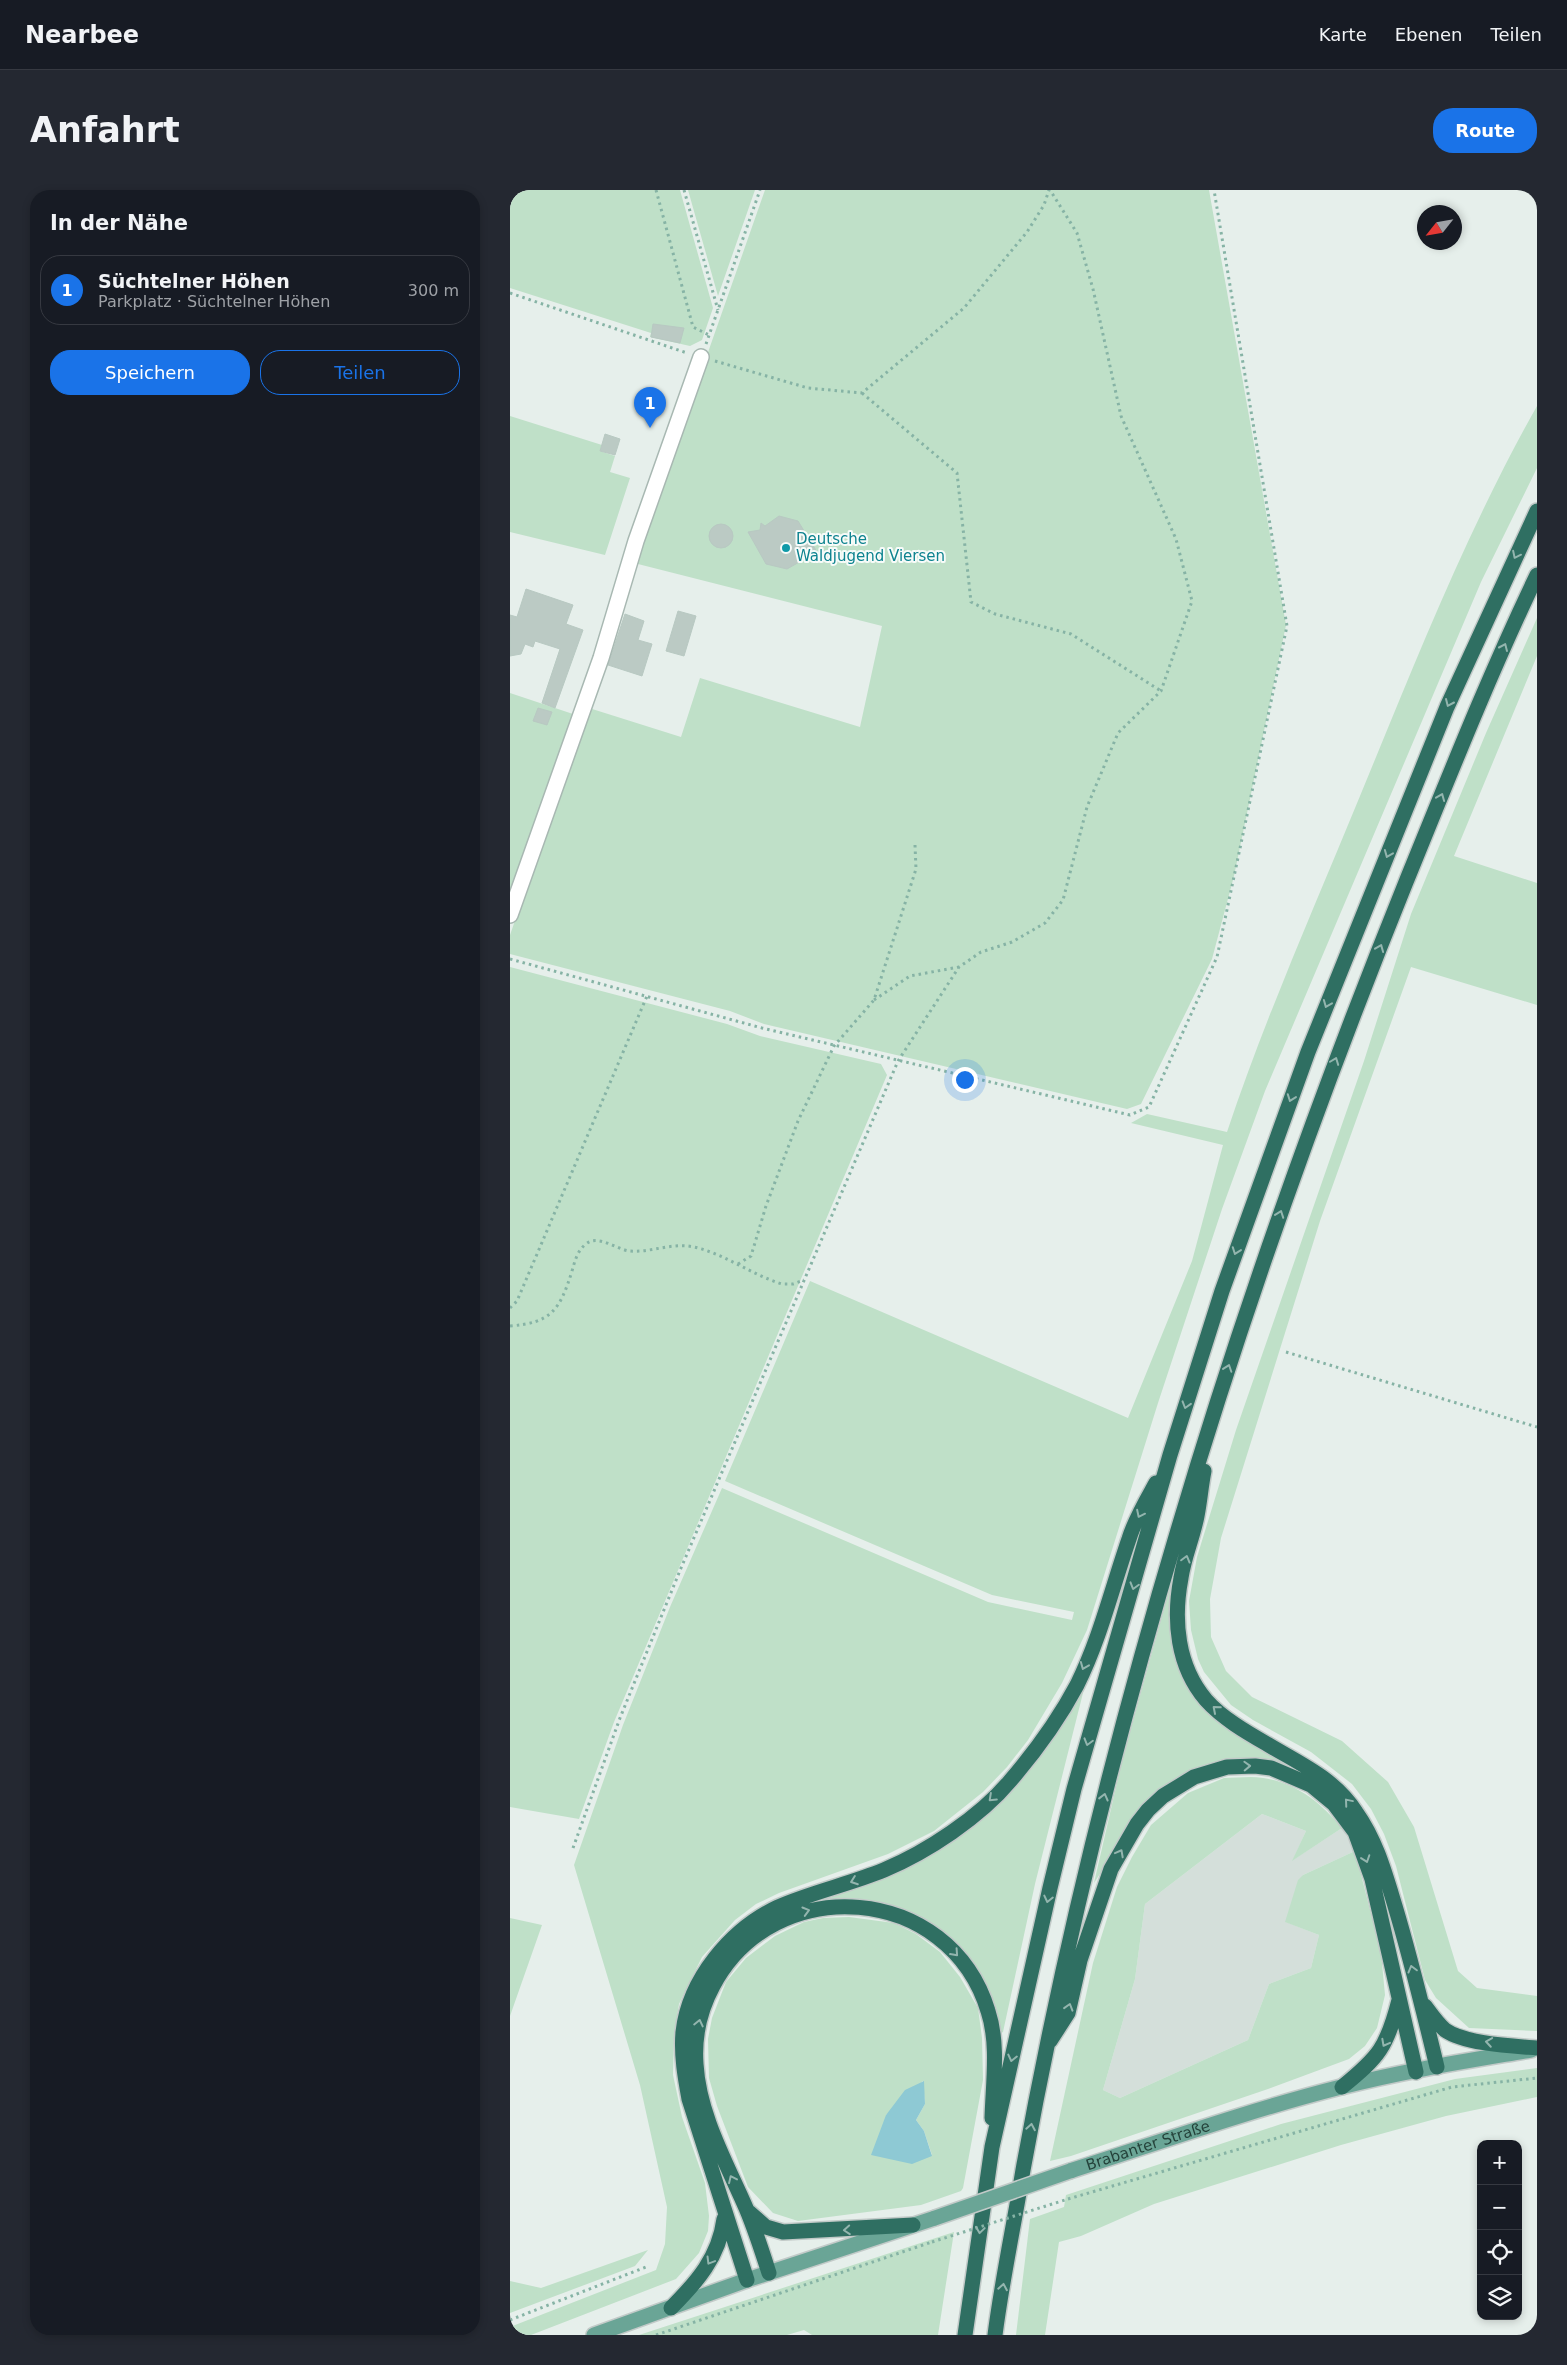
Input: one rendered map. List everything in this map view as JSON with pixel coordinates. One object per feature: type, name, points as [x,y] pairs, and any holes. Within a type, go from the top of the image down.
[{"type":"highway","points":[[965,2335],[992,2147],[1074,1790],[1170,1455],[1222,1291],[1308,1052],[1448,707],[1537,511]]},
{"type":"highway","points":[[995,2335],[1045,2049],[1104,1795],[1147,1633],[1212,1414],[1274,1229],[1362,993],[1476,709],[1537,575]]},
{"type":"highway","points":[[1212,1414],[1197,1516],[1181,1577],[1178,1604],[1178,1630],[1186,1666],[1206,1699],[1216,1710],[1266,1744],[1309,1767],[1323,1777],[1342,1794],[1356,1811],[1372,1839],[1386,1875],[1438,2067]]},
{"type":"highway","points":[[747,2280],[689,2099],[683,2066],[683,2033],[686,2017],[707,1972],[727,1944],[751,1922],[793,1901],[886,1869],[929,1847],[973,1816],[1009,1783],[1060,1714],[1077,1684],[1108,1607],[1133,1528],[1170,1455]]},
{"type":"highway","points":[[1045,2049],[1068,2013],[1080,1960],[1111,1869],[1137,1824],[1148,1810],[1178,1785],[1194,1777],[1227,1767],[1255,1766],[1271,1768],[1292,1775],[1323,1793],[1345,1816],[1355,1832],[1368,1862],[1416,2072]]},
{"type":"highway","points":[[769,2273],[746,2209],[716,2140],[701,2095],[696,2064],[699,2021],[717,1979],[738,1951],[772,1925],[787,1917],[818,1908],[865,1907],[899,1915],[927,1929],[942,1940],[970,1972],[985,2000],[992,2026],[992,2147]]},
{"type":"highway","points":[[1342,2087],[1380,2053],[1392,2030],[1400,1996]]},
{"type":"highway","points":[[1421,2000],[1439,2025],[1456,2035],[1537,2049]]},
{"type":"highway","points":[[746,2209],[759,2222],[783,2232],[913,2226]]},
{"type":"highway","points":[[671,2308],[689,2290],[713,2258],[720,2242],[725,2216]]},
{"type":"main road","name":"Brabanter Straße","points":[[594,2335],[747,2280],[1234,2118],[1342,2087],[1537,2049]]},
{"type":"street","points":[[510,915],[601,658],[636,541],[701,357]]},
{"type":"path","points":[[656,190],[693,327],[709,335]]},
{"type":"path","points":[[684,190],[718,310]]},
{"type":"path","points":[[701,357],[760,190]]},
{"type":"path","points":[[862,393],[964,308],[1027,232],[1044,205],[1050,190]]},
{"type":"path","points":[[574,1848],[620,1718],[678,1577],[898,1062],[959,967],[981,952],[1012,942],[1045,923],[1063,900],[1087,807],[1118,733],[1161,691],[1192,601],[1176,539],[1121,416],[1093,289],[1077,233],[1050,190]]},
{"type":"path","points":[[510,959],[898,1062],[1130,1115],[1149,1107],[1217,957],[1287,626],[1214,190]]},
{"type":"path","points":[[510,294],[701,357],[808,388],[862,393],[957,473],[971,602],[995,614],[1071,634],[1161,691]]},
{"type":"path","points":[[874,1000],[916,869],[915,844]]},
{"type":"path","points":[[738,1264],[751,1256],[766,1206],[798,1121],[834,1046],[874,1000],[910,976],[959,967]]},
{"type":"path","points":[[510,1308],[517,1301],[648,996]]},
{"type":"path","points":[[510,1326],[543,1320],[552,1314],[566,1287],[575,1260],[587,1243],[598,1241],[628,1251],[641,1251],[674,1245],[694,1247],[738,1264],[768,1280],[782,1284],[793,1284],[804,1280]]},
{"type":"path","points":[[1286,1352],[1537,1427]]},
{"type":"path","points":[[656,2335],[932,2242],[1452,2087],[1537,2078]]},
{"type":"path","points":[[510,2320],[646,2267]]},
{"type":"shaded area","points":[[1262,1814],[1306,1831],[1293,1860],[1342,1828],[1355,1851],[1303,1875],[1286,1922],[1319,1935],[1311,1968],[1269,1984],[1248,2040],[1120,2098],[1103,2090],[1135,1979],[1145,1904]]},
{"type":"green space","points":[[510,190],[680,190],[713,308],[702,340],[690,346],[650,337],[651,333],[510,288]]},
{"type":"green space","points":[[688,190],[755,190],[718,296]]},
{"type":"green space","points":[[765,190],[1209,190],[1286,625],[1234,876],[1212,959],[1141,1104],[1127,1109],[764,1024],[730,1011],[510,954],[510,935],[589,708],[681,737],[700,678],[860,727],[882,626],[634,563]]},
{"type":"green space","points":[[1537,406],[1537,468],[1481,582],[1265,1091],[1222,1209],[1158,1403],[1087,1630],[1062,1683],[1028,1740],[1007,1767],[983,1792],[934,1831],[888,1854],[779,1893],[756,1904],[735,1920],[702,1957],[679,2004],[674,2035],[673,2075],[682,2117],[705,2183],[709,2216],[708,2231],[699,2253],[676,2279],[531,2335],[510,2335],[510,2327],[656,2270],[665,2244],[667,2207],[640,2085],[574,1865],[623,1725],[670,1607],[722,1488],[988,1602],[1072,1620],[1074,1612],[992,1595],[725,1481],[810,1281],[1128,1418],[1192,1261],[1223,1145],[1131,1123],[1147,1114],[1227,1132],[1274,1005],[1421,648],[1487,501]]},
{"type":"green space","points":[[510,416],[602,445],[600,451],[615,456],[610,472],[630,478],[605,555],[510,532]]},
{"type":"green space","points":[[1537,618],[1537,656],[1454,856],[1537,883],[1537,1005],[1411,967],[1320,1221],[1221,1538],[1210,1599],[1211,1637],[1226,1671],[1252,1697],[1342,1741],[1388,1782],[1414,1827],[1458,1971],[1477,1988],[1537,1996],[1537,2031],[1469,2028],[1436,1998],[1425,1980],[1396,1866],[1384,1834],[1371,1809],[1352,1784],[1311,1752],[1253,1720],[1231,1705],[1204,1672],[1198,1659],[1191,1630],[1189,1601],[1197,1557],[1236,1430],[1364,1061],[1411,914],[1486,733]]},
{"type":"green space","points":[[510,693],[576,715],[510,905]]},
{"type":"green space","points":[[510,967],[727,1024],[760,1036],[881,1064],[887,1075],[614,1722],[579,1819],[510,1807]]},
{"type":"green space","points":[[1173,1576],[1172,1622],[1178,1659],[1230,1725],[1286,1765],[1248,1759],[1217,1764],[1135,1820],[1094,1883],[1122,1761]]},
{"type":"green space","points":[[1086,1681],[1035,1884],[1003,2032],[1000,2034],[986,1986],[964,1953],[950,1938],[917,1916],[879,1902],[855,1899],[825,1900],[865,1884],[964,1831]]},
{"type":"green space","points":[[1258,1777],[1287,1784],[1326,1810],[1342,1828],[1292,1861],[1306,1831],[1262,1814],[1145,1904],[1135,1979],[1103,2090],[1120,2098],[1248,2040],[1269,1984],[1311,1968],[1319,1935],[1285,1922],[1298,1880],[1303,1875],[1355,1851],[1381,1953],[1385,1995],[1377,2028],[1365,2046],[1349,2059],[1268,2089],[1071,2156],[1050,2161],[1093,1963],[1117,1887],[1151,1825],[1188,1793],[1224,1778]]},
{"type":"green space","points":[[849,1917],[894,1923],[916,1934],[940,1952],[960,1977],[978,2008],[982,2038],[983,2080],[961,2191],[921,2205],[798,2221],[773,2213],[748,2187],[717,2106],[709,2078],[708,2039],[712,2018],[726,1982],[746,1958],[775,1936],[804,1922],[823,1918]],"holes":[[[923,2081],[925,2104],[916,2120],[924,2131],[932,2155],[886,2115]]]},
{"type":"green space","points":[[510,1918],[542,1925],[510,2016]]},
{"type":"green space","points":[[1537,2068],[1537,2097],[1446,2116],[1341,2145],[1154,2204],[1081,2236],[1059,2242],[1045,2335],[1016,2335],[1030,2219],[1064,2207],[1066,2195],[1281,2124],[1455,2079]]},
{"type":"green space","points":[[954,2232],[938,2335],[812,2335],[804,2330],[787,2335],[639,2335]]},
{"type":"green space","points":[[648,2250],[635,2266],[510,2313],[510,2281],[541,2288]]},
{"type":"water","points":[[924,2081],[925,2104],[916,2120],[924,2131],[932,2156],[912,2164],[871,2155],[886,2115],[905,2090]]},
{"type":"building","points":[[653,324],[684,328],[680,343],[651,337]]},
{"type":"building","points":[[605,434],[620,439],[615,455],[600,451]]},
{"type":"building","points":[[779,516],[798,521],[817,552],[787,569],[766,564],[748,532],[760,530],[761,523],[765,526]]},
{"type":"building","points":[[721,524],[730,527],[733,536],[730,545],[721,548],[712,545],[709,536],[712,527]]},
{"type":"building","points":[[526,589],[573,605],[566,624],[583,630],[555,708],[542,703],[560,649],[535,641],[533,647],[525,644],[521,654],[510,656],[510,615],[517,617]]},
{"type":"building","points":[[678,611],[696,616],[684,656],[666,651]]},
{"type":"building","points":[[625,614],[644,621],[638,640],[652,644],[642,676],[608,665]]},
{"type":"building","points":[[538,708],[552,712],[547,725],[533,721]]},
{"type":"place","name":"Süchtelner Höhen","points":[[650,428]]},
{"type":"place","name":"Deutsche Waldjugend Viersen","points":[[786,548]]}]
